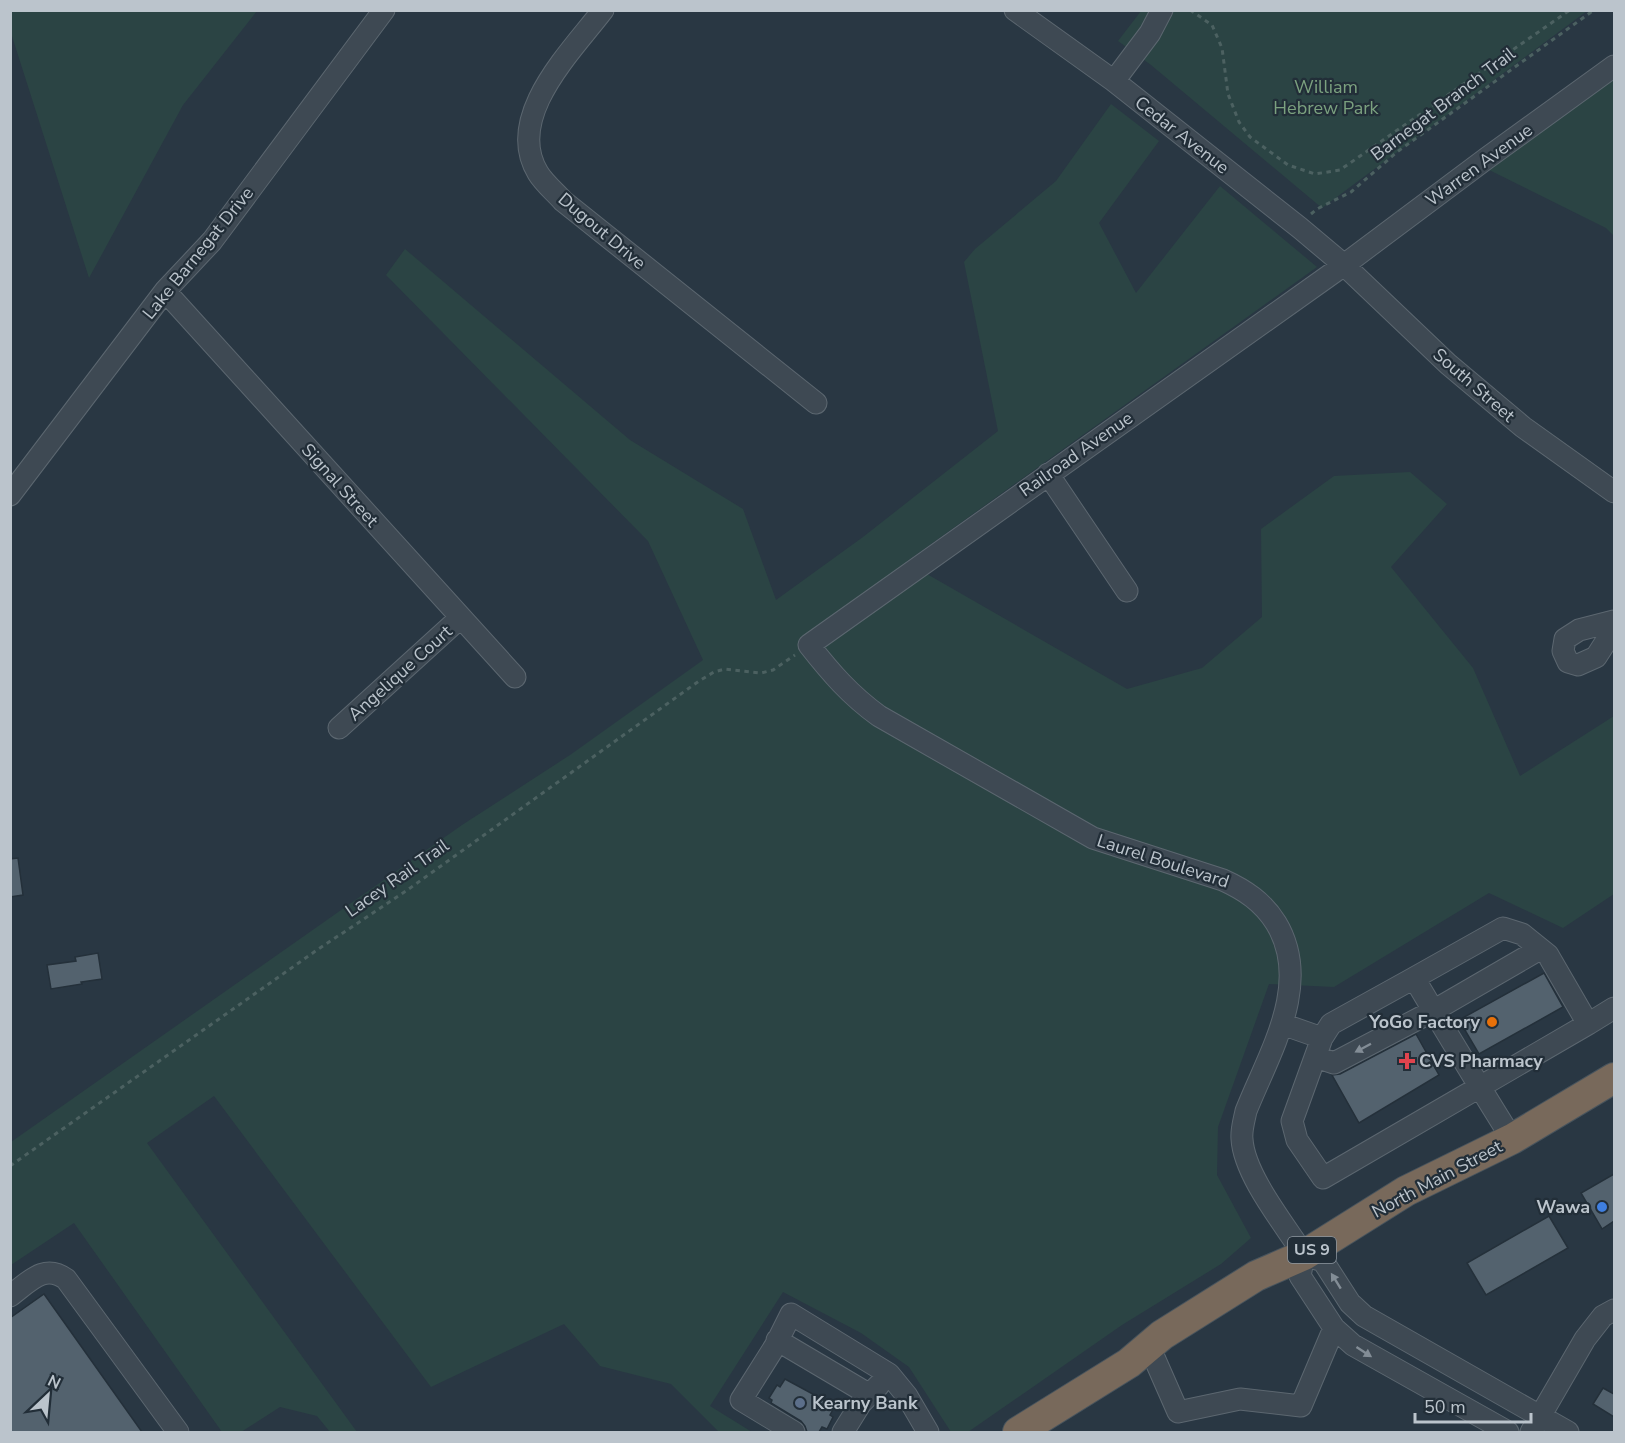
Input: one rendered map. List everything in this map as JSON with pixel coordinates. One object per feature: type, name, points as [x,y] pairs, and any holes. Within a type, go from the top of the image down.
[{"type":"highway","name":"North Main Street","points":[[1018,1432],[1129,1363],[1162,1335],[1256,1276],[1304,1255],[1406,1191],[1512,1139],[1614,1078]]},
{"type":"street","name":"Lake Barnegat Drive","points":[[10,495],[165,291],[212,241],[384,10]]},
{"type":"street","name":"Dugout Drive","points":[[603,10],[544,88],[533,112],[528,139],[538,173],[563,201],[816,403]]},
{"type":"street","name":"Cedar Avenue","points":[[1015,10],[1114,81],[1344,265]]},
{"type":"street","points":[[1114,81],[1150,33],[1162,10]]},
{"type":"street","name":"Warren Avenue","points":[[1344,265],[1614,66]]},
{"type":"street","name":"Railroad Avenue","points":[[809,645],[1344,265]]},
{"type":"street","name":"South Street","points":[[1344,265],[1448,364],[1523,428],[1614,492]]},
{"type":"street","name":"Signal Street","points":[[165,291],[515,677]]},
{"type":"street","points":[[1048,474],[1126,591]]},
{"type":"street","name":"Angelique Court","points":[[339,728],[460,618]]},
{"type":"street","points":[[1614,621],[1579,630],[1565,639],[1563,651],[1568,662],[1578,665],[1596,657],[1614,629]]},
{"type":"street","name":"Laurel Boulevard","points":[[809,645],[856,700],[879,716],[1066,825],[1120,848],[1223,880],[1241,888],[1269,912],[1281,932],[1289,953],[1291,977],[1289,999],[1282,1024],[1245,1111],[1242,1141],[1246,1161],[1254,1178],[1304,1255],[1323,1261],[1350,1303],[1364,1316],[1448,1364],[1535,1425],[1568,1432]]},
{"type":"street","points":[[1588,1024],[1548,955],[1522,934],[1503,928],[1331,1024],[1319,1048],[1292,1121],[1297,1140],[1323,1178],[1479,1085],[1588,1024],[1614,1008]]},
{"type":"street","points":[[1282,1024],[1319,1048],[1334,1063],[1434,1011],[1540,949]]},
{"type":"street","points":[[1414,978],[1512,1139]]},
{"type":"street","points":[[1304,1255],[1300,1276],[1334,1328],[1353,1345],[1372,1358],[1508,1432]]},
{"type":"street","points":[[10,1296],[43,1272],[57,1272],[66,1279],[178,1432]]},
{"type":"street","points":[[1535,1425],[1585,1339],[1603,1316],[1614,1310]]},
{"type":"street","points":[[794,1432],[741,1400],[791,1314],[889,1374],[907,1396],[928,1432]]},
{"type":"street","points":[[1149,1346],[1178,1412],[1240,1399],[1301,1406],[1334,1328]]},
{"type":"street","points":[[777,1340],[870,1395]]},
{"type":"street","points":[[1434,1390],[1448,1364]]},
{"type":"street","points":[[843,1432],[861,1403],[889,1374]]},
{"type":"path","points":[[1190,10],[1212,25],[1222,48],[1228,94],[1239,122],[1250,137],[1288,165],[1315,174],[1340,170],[1570,10]]},
{"type":"path","name":"Barnegat Branch Trail","points":[[1308,218],[1317,208],[1351,192],[1397,152],[1594,10]]},
{"type":"path","name":"Lacey Rail Trail","points":[[10,1166],[317,950],[406,891],[699,681],[714,672],[725,669],[761,673],[773,670],[809,645]]},
{"type":"green space","points":[[10,11],[257,11],[183,105],[89,278],[11,33]]},
{"type":"green space","name":"William Hebrew Park","points":[[1141,11],[1587,11],[1322,208],[1151,65],[1118,41]]},
{"type":"green space","points":[[1614,60],[1614,236],[1606,228],[1473,162]]},
{"type":"green space","points":[[1111,104],[1159,141],[1099,223],[1136,293],[1220,186],[1317,267],[906,562],[1127,689],[1202,668],[1262,617],[1261,529],[1334,476],[1410,472],[1447,504],[1391,567],[1473,668],[1520,776],[1614,716],[1614,894],[1563,928],[1489,893],[1334,987],[1269,984],[1218,1127],[1217,1175],[1251,1238],[1221,1264],[1122,1325],[968,1432],[951,1432],[909,1367],[861,1333],[783,1292],[710,1406],[752,1432],[719,1432],[671,1384],[600,1366],[564,1324],[431,1387],[214,1096],[147,1143],[357,1432],[330,1432],[317,1416],[280,1407],[241,1432],[222,1432],[74,1223],[11,1265],[11,1142],[462,825],[570,755],[703,660],[648,541],[386,275],[405,249],[630,440],[743,509],[776,600],[863,537],[998,431],[964,262],[975,249],[1056,181]]},
{"type":"building","points":[[18,858],[23,895],[10,897],[10,859]]},
{"type":"building","points":[[98,953],[102,979],[51,989],[47,965],[76,961],[75,957]]},
{"type":"building","points":[[1544,973],[1563,1007],[1479,1054],[1459,1020]]},
{"type":"building","points":[[1416,1034],[1439,1075],[1359,1123],[1332,1075],[1340,1074]]},
{"type":"building","name":"Wawa","points":[[1614,1174],[1614,1221],[1602,1229],[1581,1193]]},
{"type":"building","name":"Wawa","points":[[1549,1216],[1568,1248],[1486,1295],[1467,1263]]},
{"type":"building","points":[[44,1294],[142,1432],[10,1432],[10,1318]]},
{"type":"building","name":"Kearny Bank","points":[[785,1379],[835,1406],[827,1429],[822,1427],[819,1432],[807,1432],[801,1421],[771,1403],[772,1400],[769,1398],[777,1385],[780,1387]]},
{"type":"building","points":[[1603,1388],[1614,1394],[1614,1417],[1593,1404]]},
{"type":"place","name":"YoGo Factory","points":[[1492,1022]]},
{"type":"place","name":"CVS Pharmacy","points":[[1407,1061]]},
{"type":"place","name":"Wawa","points":[[1602,1207]]},
{"type":"place","name":"Kearny Bank","points":[[800,1403]]}]
